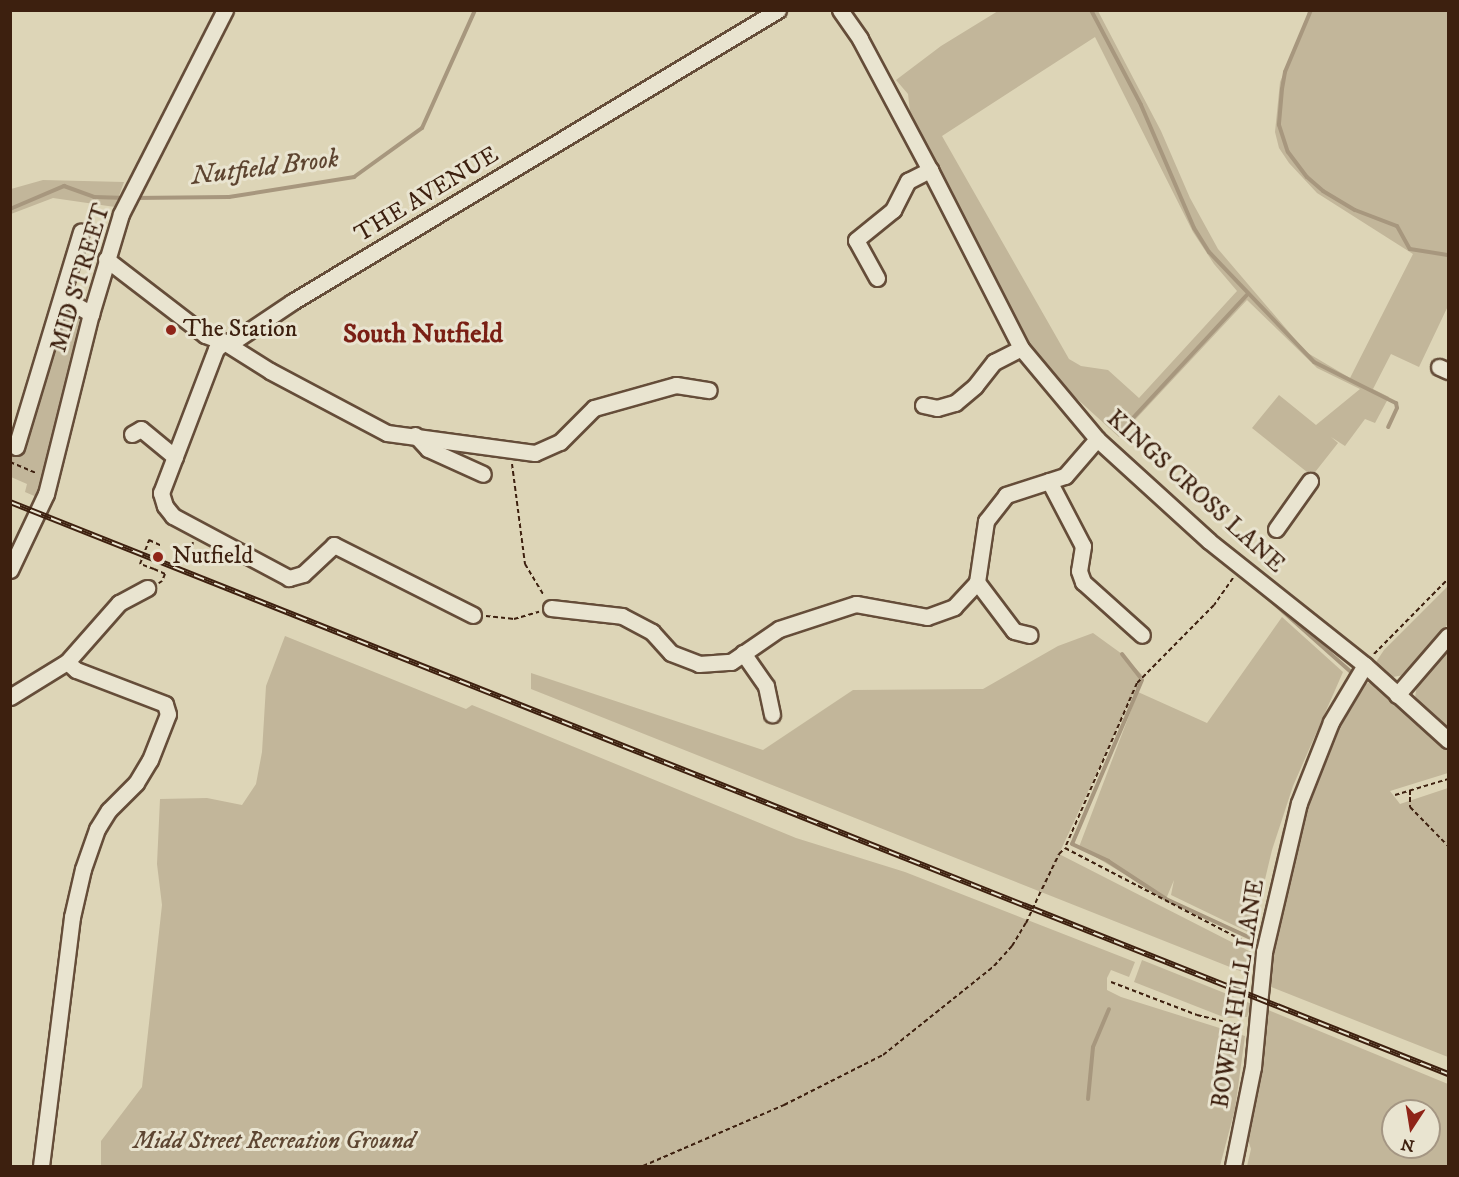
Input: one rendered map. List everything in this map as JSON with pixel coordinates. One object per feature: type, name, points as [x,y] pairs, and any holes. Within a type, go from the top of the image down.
[{"type":"street","name":"MID STREET","points":[[10,570],[37,515],[50,479],[91,314],[121,214],[225,10]]},
{"type":"street","name":"THE AVENUE","points":[[224,342],[234,340],[292,302],[778,10]]},
{"type":"street","name":"KINGS CROSS LANE","points":[[840,10],[860,39],[1021,348],[1097,439],[1241,567],[1365,665],[1449,740]]},
{"type":"street","points":[[877,279],[856,240],[893,210],[908,181],[930,170]]},
{"type":"street","points":[[13,454],[81,231]]},
{"type":"street","points":[[106,259],[205,335],[224,342],[270,371],[387,433],[535,453],[560,442],[594,408],[676,385],[709,390]]},
{"type":"street","points":[[62,297],[91,314]]},
{"type":"street","points":[[224,342],[216,349],[175,457],[166,474],[161,493],[165,506],[173,516],[196,531],[289,578],[303,574],[334,545],[473,615]]},
{"type":"street","points":[[923,405],[937,408],[956,403],[975,386],[994,362],[1021,348]]},
{"type":"street","points":[[132,434],[141,429],[175,457]]},
{"type":"street","points":[[415,435],[428,449],[483,474]]},
{"type":"street","points":[[551,608],[622,616],[652,632],[671,653],[699,664],[731,662],[779,629],[856,604],[927,617],[954,607],[977,582],[986,521],[1006,495],[1065,476],[1097,439]]},
{"type":"street","points":[[1049,481],[1083,546],[1080,571],[1083,582],[1142,635]]},
{"type":"street","points":[[1276,529],[1310,481]]},
{"type":"street","points":[[977,582],[1014,631],[1030,635]]},
{"type":"street","points":[[10,697],[67,662],[119,603],[147,588]]},
{"type":"street","points":[[1397,695],[1449,636]]},
{"type":"street","points":[[743,653],[766,686],[772,714]]},
{"type":"street","points":[[41,1167],[72,917],[82,869],[97,829],[109,810],[136,783],[150,760],[168,714],[165,704],[76,670],[67,662]]},
{"type":"street","name":"BOWER HILL LANE","points":[[1233,1167],[1253,1066],[1264,952],[1299,803],[1331,722],[1365,665]]},
{"type":"path","points":[[473,615],[514,619],[551,608],[525,564],[513,465],[499,448]]},
{"type":"path","points":[[13,454],[50,479]]},
{"type":"path","points":[[154,569],[140,564],[148,540],[162,546]]},
{"type":"path","points":[[643,1167],[784,1105],[883,1055],[994,966],[1012,946],[1026,923],[1059,854],[1065,848],[1137,683],[1214,605],[1241,567]]},
{"type":"path","points":[[1365,665],[1449,579]]},
{"type":"path","points":[[1395,795],[1449,779]]},
{"type":"path","points":[[1410,790],[1410,807],[1449,846]]},
{"type":"path","points":[[1065,848],[1264,952]]},
{"type":"path","points":[[1111,982],[1197,1016],[1243,1026],[1257,1026]]},
{"type":"green space","points":[[998,11],[1098,11],[1161,131],[1190,198],[1218,249],[1306,352],[1350,378],[1413,254],[1317,193],[1289,163],[1279,148],[1275,132],[1280,82],[1305,24],[1308,11],[1448,11],[1448,306],[1419,367],[1391,354],[1373,389],[1389,397],[1375,423],[1365,419],[1345,446],[1331,437],[1338,443],[1312,476],[1252,428],[1279,395],[1316,425],[1360,389],[1317,368],[1247,300],[1119,437],[1075,397],[1026,341],[910,112],[908,94],[896,80],[941,46]],"holes":[[[1095,37],[1193,232],[1214,264],[1237,291],[1139,398],[1108,370],[1081,366],[1069,359],[942,136]]]},
{"type":"green space","points":[[43,180],[124,182],[115,207],[53,198],[11,214],[11,189]]},
{"type":"green space","points":[[66,313],[80,318],[39,498],[25,492],[27,484],[11,477],[10,450],[25,448]]},
{"type":"green space","points":[[1448,586],[1448,623],[1444,630],[1404,675],[1393,677],[1382,673],[1374,665],[1384,650]]},
{"type":"green space","points":[[1282,617],[1343,672],[1293,786],[1272,850],[1252,934],[1171,895],[1174,880],[1166,899],[1079,847],[1138,692],[1207,723]]},
{"type":"green space","points":[[1093,633],[1122,654],[1142,675],[1059,854],[1253,953],[1245,973],[531,689],[531,673],[763,750],[853,690],[983,689],[1058,646]]},
{"type":"green space","name":"Midd Street Recreation Ground","points":[[285,636],[466,709],[472,705],[796,838],[905,872],[1135,962],[1129,977],[1111,970],[1107,978],[1107,990],[1121,997],[1245,1036],[1235,1109],[1220,1166],[101,1166],[101,1141],[142,1087],[162,905],[157,864],[160,799],[207,798],[242,805],[256,784],[262,752],[266,686]]},
{"type":"green space","points":[[1448,647],[1448,732],[1420,710],[1415,698],[1417,684]]},
{"type":"green space","points":[[1368,683],[1374,684],[1448,751],[1448,773],[1390,791],[1400,804],[1448,788],[1448,1057],[1266,985],[1302,817],[1336,724],[1360,687]]},
{"type":"green space","points":[[1142,960],[1252,1004],[1247,1017],[1226,1018],[1134,982]]},
{"type":"green space","points":[[1261,1007],[1448,1084],[1448,1166],[1247,1166],[1251,1149],[1247,1137],[1263,1041]]},
{"type":"waterway","name":"Nutfield Brook","points":[[133,198],[229,197],[354,177],[422,128],[475,10]]},
{"type":"waterway","points":[[1091,10],[1141,105],[1194,228],[1209,252],[1314,362],[1396,403],[1397,408],[1388,427]]},
{"type":"waterway","points":[[1311,10],[1285,72],[1282,89],[1279,125],[1288,152],[1307,177],[1323,191],[1355,210],[1397,226],[1410,249],[1448,255]]},
{"type":"waterway","name":"Nutfield Brook","points":[[10,209],[64,186],[94,197],[126,198]]},
{"type":"waterway","points":[[1119,433],[1247,295]]},
{"type":"waterway","points":[[1260,591],[1352,673],[1350,676]]},
{"type":"waterway","points":[[1122,654],[1140,677]]},
{"type":"waterway","points":[[1142,680],[1072,844],[1108,861],[1166,899],[1259,942],[1285,829]]},
{"type":"waterway","points":[[1088,1099],[1093,1047],[1109,1009]]},
{"type":"railway","points":[[10,502],[1448,1074]]},
{"type":"place","name":"The Station","points":[[171,330]]},
{"type":"place","name":"Nutfield","points":[[158,557]]},
{"type":"district","name":"South Nutfield","points":[[423,335]]}]
